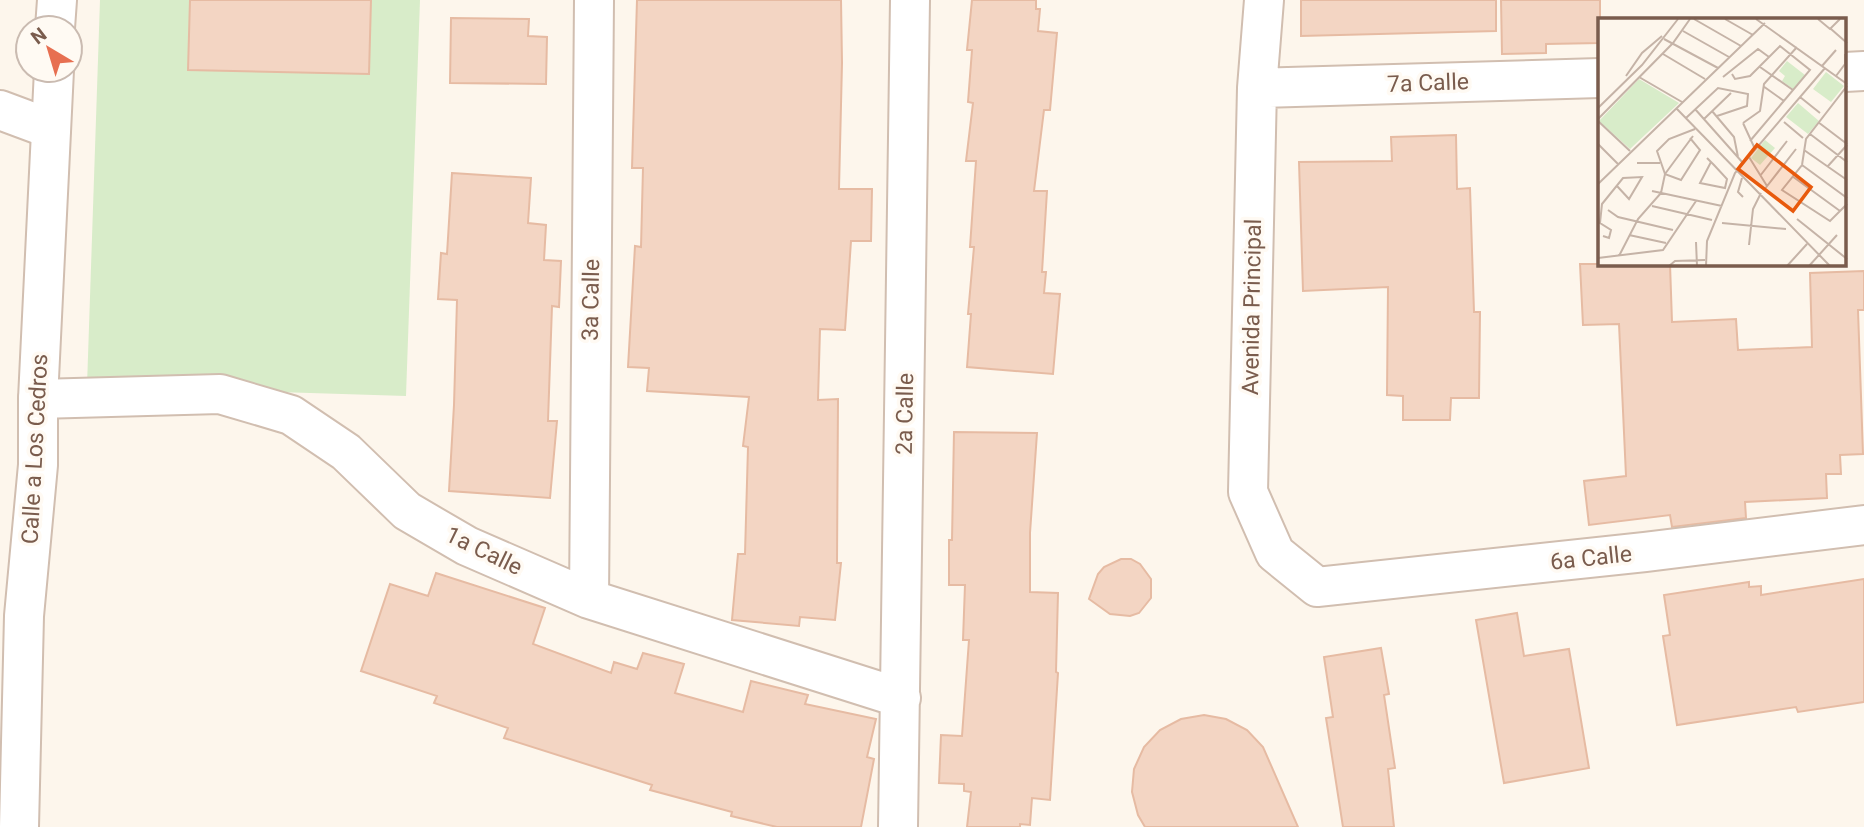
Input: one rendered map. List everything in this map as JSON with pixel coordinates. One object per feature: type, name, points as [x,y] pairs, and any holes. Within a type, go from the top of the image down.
[{"type":"street","name":"3a Calle","points":[[589,599],[594,0]]},
{"type":"street","name":"2a Calle","points":[[898,827],[909,0]]},
{"type":"street","name":"Avenida Principal","points":[[1264,0],[1257,88],[1248,492],[1275,554],[1317,587]]},
{"type":"street","points":[[1846,72],[1864,72]]},
{"type":"street","name":"7a Calle","points":[[1257,88],[1598,78]]},
{"type":"street","name":"Calle a Los Cedros","points":[[19,827],[12,615],[38,465],[38,399],[53,84]]},
{"type":"street","points":[[0,110],[51,129]]},
{"type":"street","name":"1a Calle","points":[[38,399],[220,394],[291,415],[346,452],[407,511],[467,546],[589,599],[901,698]]},
{"type":"street","name":"6a Calle","points":[[1317,587],[1645,552],[1864,524]]},
{"type":"green space","points":[[100,0],[420,0],[406,396],[87,386]]},
{"type":"building","points":[[190,0],[371,0],[369,74],[188,70]]},
{"type":"building","points":[[637,0],[841,0],[839,189],[872,189],[871,241],[851,241],[845,330],[820,329],[818,400],[838,399],[837,563],[841,563],[835,620],[800,617],[799,626],[732,620],[738,554],[745,554],[748,447],[743,446],[749,397],[647,391],[649,368],[628,367],[635,246],[641,247],[643,168],[632,168]]},
{"type":"building","points":[[972,0],[1036,0],[1036,9],[1040,9],[1038,31],[1057,33],[1050,110],[1044,110],[1034,191],[1047,191],[1042,272],[1046,272],[1044,293],[1060,294],[1053,374],[967,367],[974,247],[970,247],[976,161],[966,161],[973,103],[968,102],[972,50],[967,50]]},
{"type":"building","points":[[1301,0],[1496,0],[1496,31],[1301,36]]},
{"type":"building","points":[[1501,0],[1600,0],[1598,43],[1546,44],[1546,53],[1502,54]]},
{"type":"building","points":[[451,18],[529,19],[528,36],[547,37],[546,84],[450,83]]},
{"type":"building","points":[[1456,135],[1457,189],[1470,188],[1474,312],[1480,312],[1479,398],[1451,398],[1450,420],[1403,420],[1403,396],[1387,395],[1388,287],[1303,291],[1299,162],[1392,161],[1391,137]]},
{"type":"building","points":[[452,173],[531,178],[528,223],[546,225],[544,260],[561,261],[559,307],[552,306],[548,421],[557,421],[550,498],[449,491],[457,300],[438,299],[441,253],[447,254]]},
{"type":"building","points":[[1580,264],[1670,266],[1672,322],[1736,319],[1738,350],[1812,347],[1810,273],[1864,271],[1864,310],[1858,310],[1863,454],[1840,455],[1841,474],[1826,474],[1827,498],[1745,502],[1746,518],[1672,527],[1670,515],[1589,525],[1584,481],[1626,476],[1619,324],[1583,325]]},
{"type":"building","points":[[954,432],[1037,433],[1030,533],[1030,592],[1058,593],[1058,673],[1050,800],[1032,798],[1030,825],[1020,824],[1020,827],[967,827],[971,792],[964,791],[964,784],[939,783],[941,735],[962,736],[969,640],[963,640],[965,585],[949,585]]},
{"type":"building","points":[[1121,559],[1131,559],[1140,564],[1151,579],[1151,598],[1139,613],[1130,616],[1110,614],[1089,599],[1098,574],[1104,567]]},
{"type":"building","points":[[436,573],[545,608],[533,644],[611,673],[614,662],[637,669],[643,653],[684,664],[675,693],[743,712],[751,681],[808,695],[805,704],[876,719],[867,757],[874,759],[861,827],[777,827],[731,816],[732,812],[650,790],[652,785],[504,738],[508,728],[434,703],[437,696],[361,671],[390,584],[428,596]]},
{"type":"building","points":[[1864,579],[1864,702],[1798,712],[1796,707],[1677,725],[1663,636],[1670,635],[1664,595],[1749,582],[1749,587],[1761,586],[1761,595]]},
{"type":"building","points":[[1517,613],[1524,656],[1569,649],[1589,768],[1504,783],[1476,620]]},
{"type":"building","points":[[1381,648],[1389,694],[1384,695],[1395,768],[1388,769],[1394,827],[1343,827],[1326,718],[1333,717],[1324,657]]},
{"type":"building","points":[[1204,715],[1226,719],[1247,730],[1263,747],[1298,827],[1145,827],[1138,815],[1132,792],[1134,769],[1144,747],[1160,730],[1181,719]]}]
